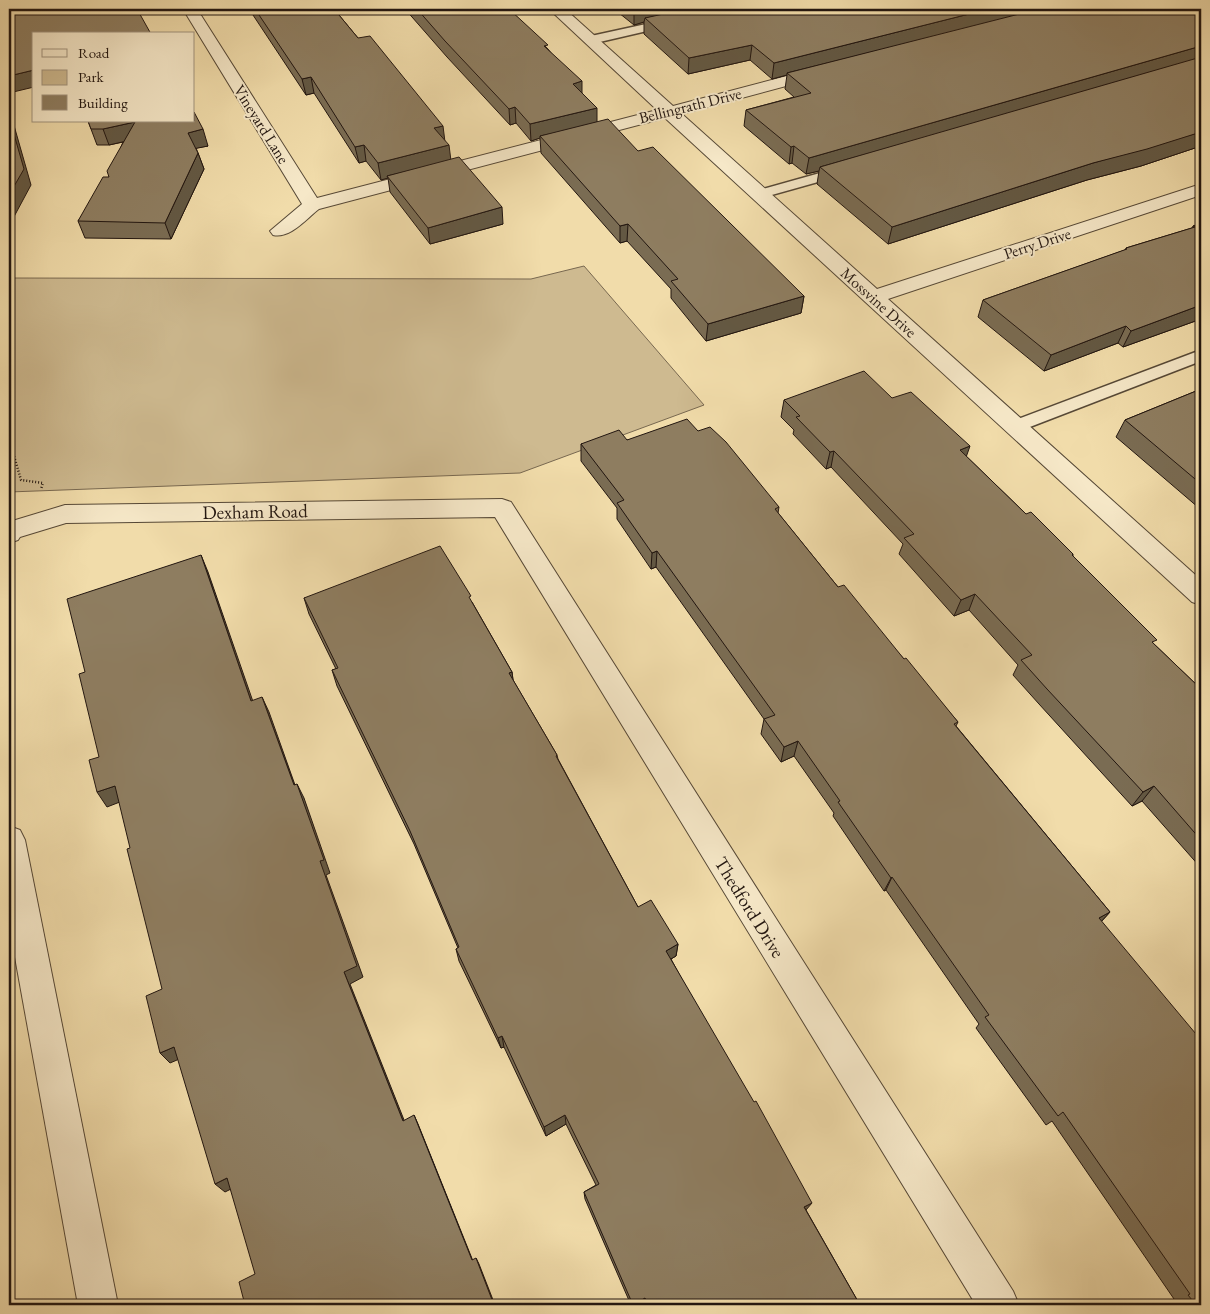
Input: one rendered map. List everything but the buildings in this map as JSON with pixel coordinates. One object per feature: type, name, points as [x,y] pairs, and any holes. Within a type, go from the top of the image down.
[{"type":"street","name":"Vineyard Lane","points":[[190,9],[312,205]]},
{"type":"street","name":"Mossvine Drive","points":[[556,9],[1201,595]]},
{"type":"street","name":"Bellingrath Drive","points":[[312,205],[840,67]]},
{"type":"street","name":"Perry Drive","points":[[873,297],[1201,189]]},
{"type":"street","points":[[280,231],[312,205]]},
{"type":"street","name":"Dexham Road","points":[[10,533],[65,514],[502,508]]},
{"type":"street","name":"Thedford Drive","points":[[502,508],[999,1305]]},
{"type":"street","points":[[9,840],[98,1305]]},
{"type":"lane","points":[[591,40],[729,9]]},
{"type":"lane","points":[[761,194],[857,166]]},
{"type":"lane","points":[[1016,426],[1201,356]]},
{"type":"path","points":[[9,439],[21,480],[43,483]]},
{"type":"green space","points":[[584,266],[704,405],[520,473],[9,492],[9,278],[531,279]]}]
